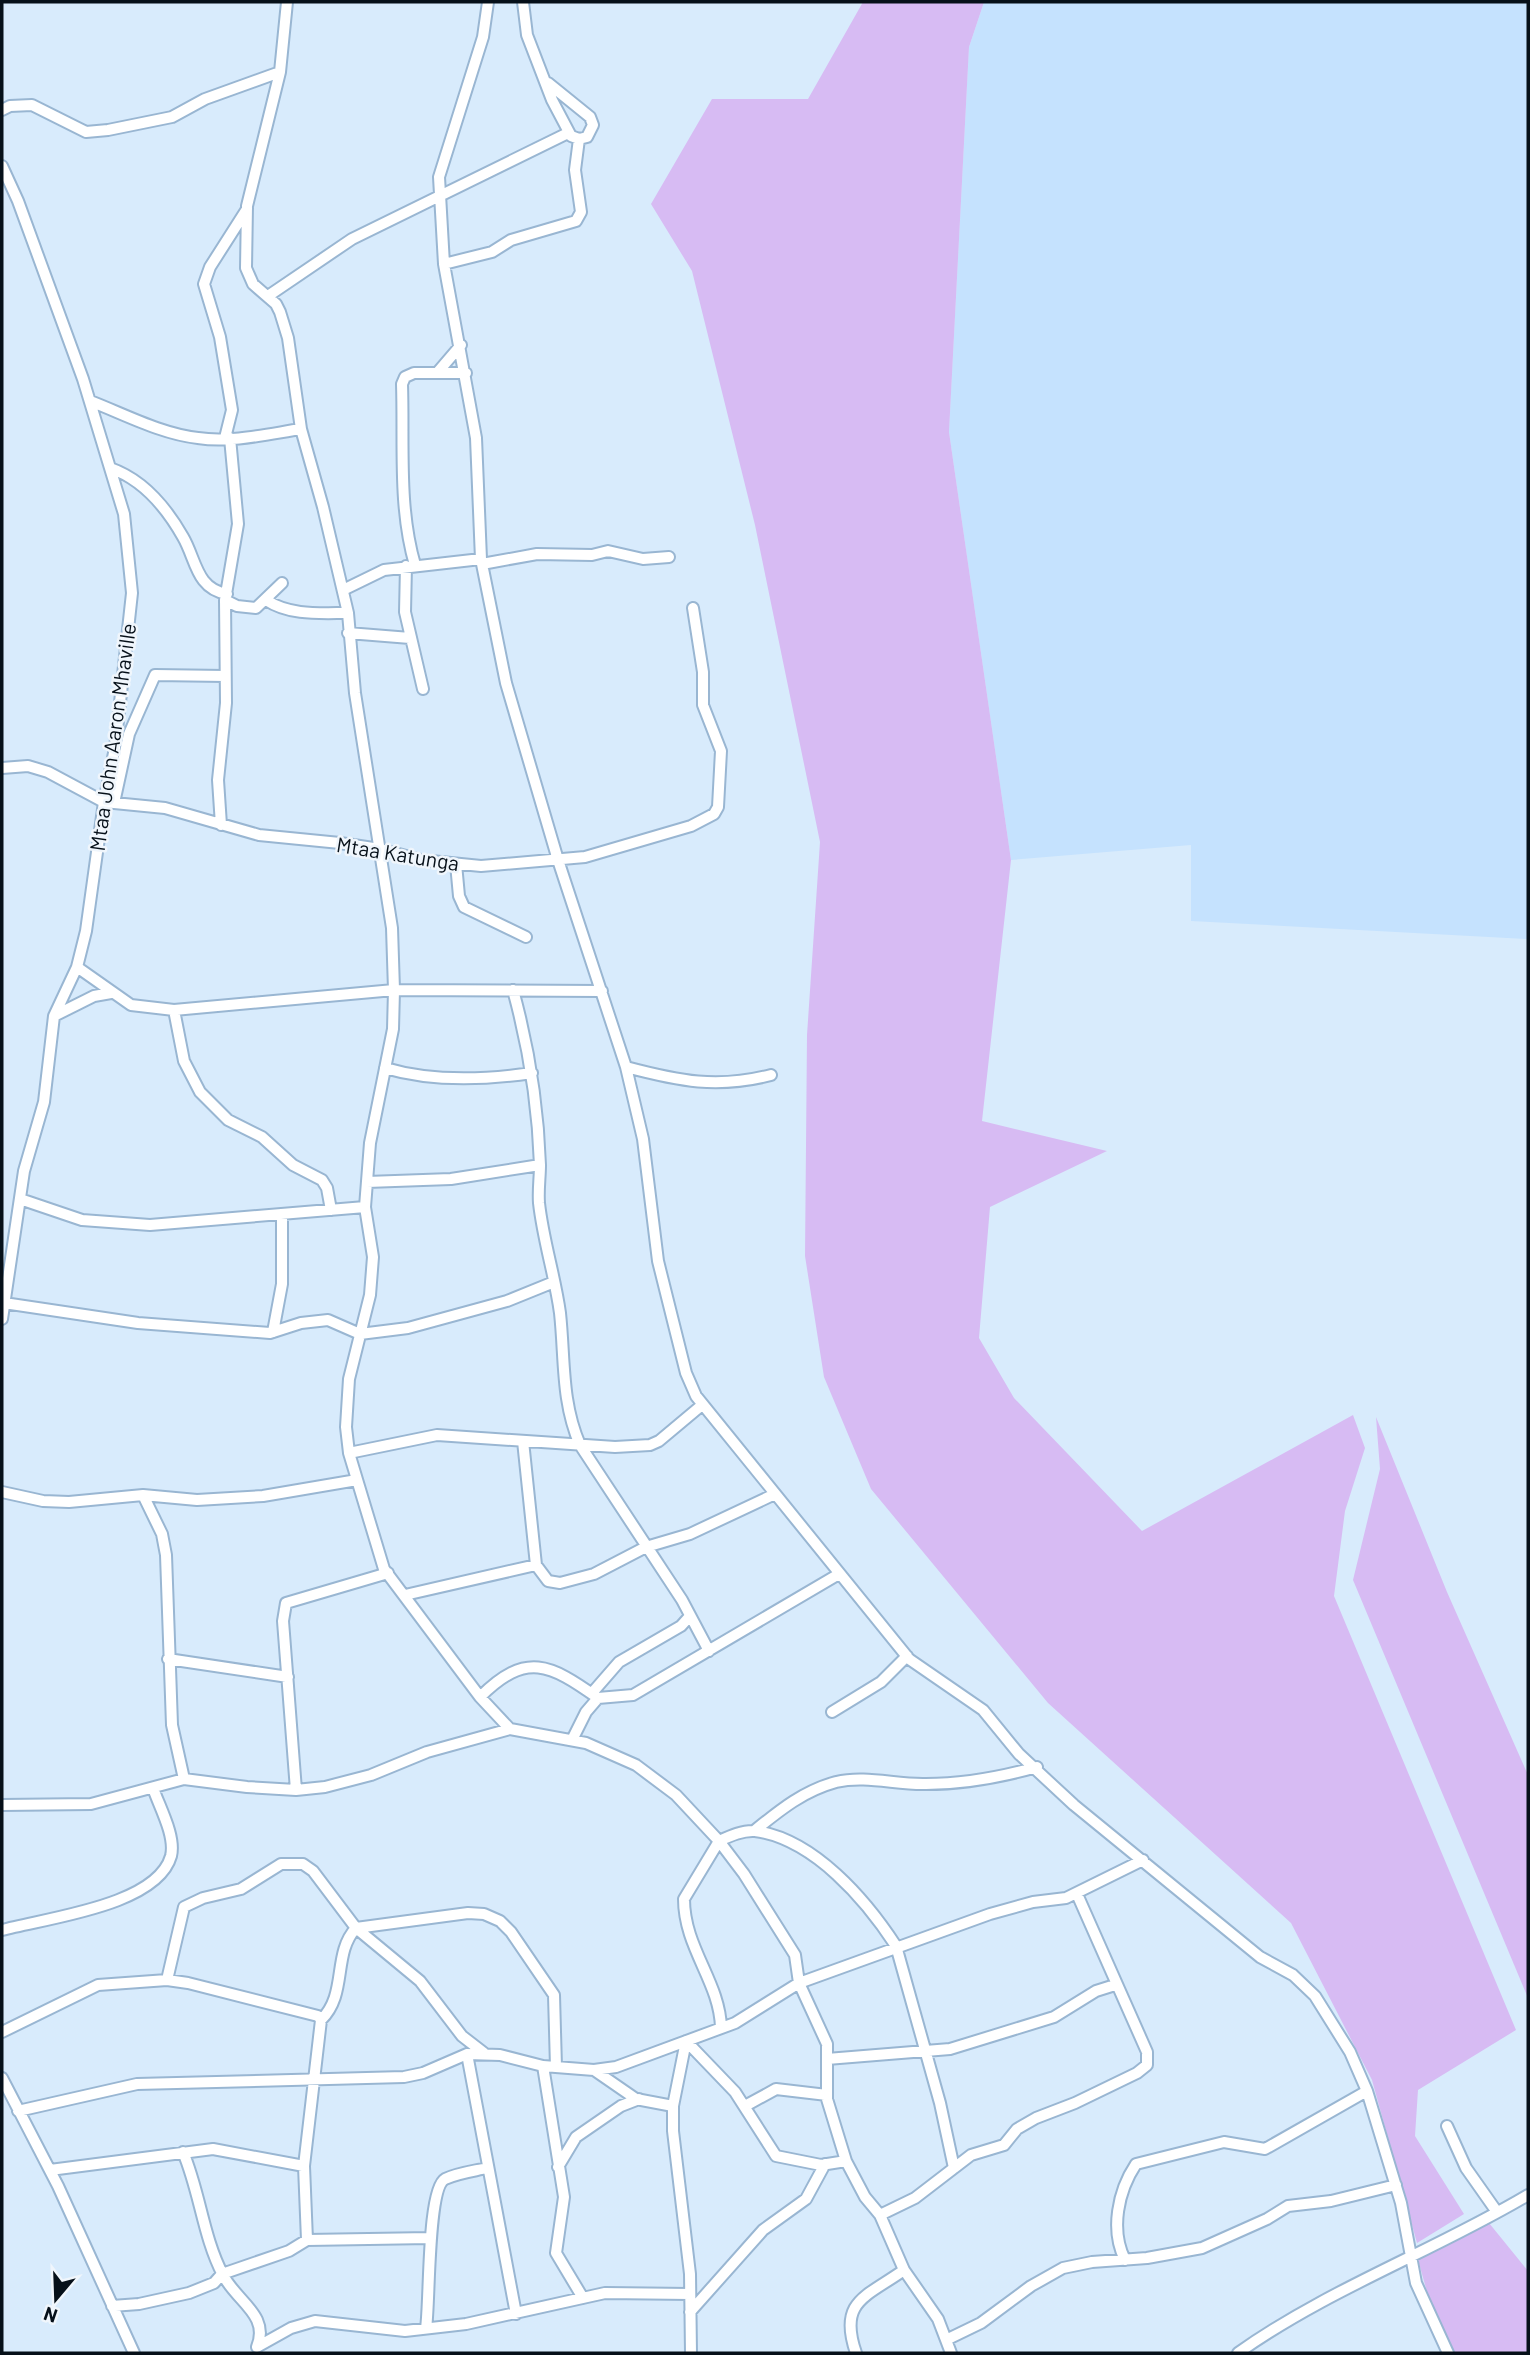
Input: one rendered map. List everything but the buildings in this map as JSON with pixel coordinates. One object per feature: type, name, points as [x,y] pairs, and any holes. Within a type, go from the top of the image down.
[{"type":"street","points":[[287,2],[280,72],[247,208],[246,268],[253,284],[268,296],[280,312],[288,338],[300,429],[323,506],[348,613],[355,693],[392,928],[395,1011],[373,1123],[365,1207],[373,1257],[370,1295],[349,1379],[346,1427],[349,1453],[379,1558],[480,1697],[510,1730]]},
{"type":"street","points":[[488,2],[483,37],[439,177],[444,264],[476,438],[482,562],[506,683],[558,860],[626,1067],[643,1139],[658,1261],[686,1373],[702,1405],[907,1656],[983,1710],[1020,1754],[1037,1767],[1074,1805],[1260,1957],[1293,1975],[1315,1996],[1350,2052],[1367,2091],[1396,2185],[1416,2283],[1448,2353]]},
{"type":"street","points":[[523,2],[527,36],[568,133],[579,139]]},
{"type":"street","points":[[2,110],[10,106],[32,105],[86,132],[108,130],[172,117],[205,99],[280,72]]},
{"type":"street","points":[[548,83],[592,121],[590,134],[579,139]]},
{"type":"street","points":[[268,296],[352,239],[568,133]]},
{"type":"street","points":[[444,264],[492,252],[511,240],[576,220],[581,212],[575,170],[579,139]]},
{"type":"street","name":"Mtaa John Aaron Mhaville","points":[[2,166],[18,201],[90,401],[124,514],[132,593],[109,803],[77,967],[54,1016],[44,1102],[20,1199],[17,1235],[2,1319]]},
{"type":"street","points":[[221,825],[218,780],[226,703],[226,597],[238,524],[227,438],[232,410],[220,337],[204,284],[210,267],[247,208]]},
{"type":"street","points":[[437,373],[461,345]]},
{"type":"street","points":[[423,689],[405,611],[410,566],[404,489],[402,384],[408,374],[466,373]]},
{"type":"street","points":[[90,401],[171,432],[199,439],[300,429]]},
{"type":"street","points":[[110,467],[131,475],[161,505],[183,536],[200,578],[237,607],[256,608],[282,583]]},
{"type":"street","points":[[343,590],[384,570],[410,566],[482,562],[537,554],[592,555],[614,551],[643,559],[669,557]]},
{"type":"street","points":[[267,600],[278,608],[292,611],[348,613]]},
{"type":"street","name":"Mtaa Katunga","points":[[2,768],[28,766],[48,772],[109,803],[165,808],[258,835],[380,849],[421,860],[481,866],[585,858],[691,826],[714,814],[718,807],[721,751],[703,705],[703,671],[694,608]]},
{"type":"street","points":[[348,633],[410,638]]},
{"type":"street","points":[[109,803],[129,734],[155,675],[225,676]]},
{"type":"street","points":[[456,864],[459,896],[464,907],[526,937]]},
{"type":"street","points":[[77,967],[131,1005],[174,1010],[394,990],[602,991]]},
{"type":"street","points":[[513,990],[532,1073],[540,1165],[540,1211],[560,1314],[566,1400],[580,1445],[690,1616],[709,1651]]},
{"type":"street","points":[[54,1016],[94,996],[111,993]]},
{"type":"street","points":[[174,1010],[184,1061],[200,1092],[228,1120],[262,1136],[293,1165],[322,1180],[327,1188],[331,1210]]},
{"type":"street","points":[[626,1067],[710,1085],[746,1082],[771,1075]]},
{"type":"street","points":[[385,1068],[403,1074],[451,1078],[532,1073]]},
{"type":"street","points":[[367,1182],[451,1179],[540,1165]]},
{"type":"street","points":[[20,1199],[82,1220],[150,1225],[365,1207]]},
{"type":"street","points":[[273,1332],[282,1284],[282,1216]]},
{"type":"street","points":[[4,1303],[138,1322],[273,1332],[319,1320],[337,1322],[360,1334],[408,1328],[507,1301],[554,1282]]},
{"type":"street","points":[[349,1453],[437,1435],[580,1445],[650,1445],[659,1441],[702,1405]]},
{"type":"street","points":[[523,1441],[536,1564],[548,1581],[560,1583],[614,1566],[646,1547],[690,1534],[775,1494]]},
{"type":"street","points":[[2,1492],[43,1501],[69,1502],[143,1495],[197,1500],[238,1498],[357,1480]]},
{"type":"street","points":[[143,1495],[162,1534],[166,1555],[172,1725],[184,1779]]},
{"type":"street","points":[[405,1595],[536,1564]]},
{"type":"street","points":[[296,1790],[283,1621],[286,1602],[388,1573]]},
{"type":"street","points":[[480,1697],[510,1670],[530,1666],[569,1676],[595,1695],[632,1695],[839,1574]]},
{"type":"street","points":[[572,1740],[595,1695],[620,1662],[681,1626],[690,1616]]},
{"type":"street","points":[[832,1713],[881,1682],[907,1656]]},
{"type":"street","points":[[168,1659],[288,1677]]},
{"type":"street","points":[[2,1805],[91,1804],[184,1779],[296,1790],[350,1782],[427,1752],[510,1730],[586,1743],[636,1765],[676,1795],[719,1841],[795,1955],[799,1983],[822,2030],[827,2059],[827,2095],[846,2161],[865,2197],[880,2215],[904,2270],[926,2299],[948,2339],[951,2353]]},
{"type":"street","points":[[721,2028],[718,1997],[693,1949],[684,1906],[685,1892],[719,1841],[754,1831],[803,1794],[836,1782],[856,1778],[927,1784],[983,1779],[1037,1767]]},
{"type":"street","points":[[2,1930],[109,1903],[142,1889],[163,1870],[171,1848],[153,1788]]},
{"type":"street","points":[[754,1831],[794,1843],[822,1864],[854,1893],[896,1946],[940,2103],[954,2168]]},
{"type":"street","points":[[18,2111],[64,2103],[137,2084],[404,2077],[423,2073],[467,2054],[484,2053],[543,2066],[594,2070],[616,2067],[744,2018],[799,1983],[896,1946],[1010,1908],[1077,1894],[1102,1878],[1143,1860]]},
{"type":"street","points":[[167,1980],[184,1907],[203,1898],[241,1889],[281,1864],[296,1862],[313,1871],[356,1928],[420,1981],[462,2036],[484,2053]]},
{"type":"street","points":[[880,2215],[915,2198],[971,2155],[1004,2145],[1017,2129],[1036,2118],[1100,2091],[1147,2065],[1147,2052],[1077,1894]]},
{"type":"street","points":[[356,1928],[468,1913],[484,1913],[500,1921],[512,1932],[554,1995],[556,2067]]},
{"type":"street","points":[[307,2240],[304,2166],[321,2020],[333,2006],[345,1948],[356,1928]]},
{"type":"street","points":[[2,2032],[98,1985],[167,1980],[313,2014],[321,2020]]},
{"type":"street","points":[[827,2059],[950,2049],[1054,2017],[1096,1991],[1115,1984]]},
{"type":"street","points":[[686,2041],[745,2106],[779,2158],[825,2164],[846,2161]]},
{"type":"street","points":[[686,2041],[673,2106],[675,2169],[690,2294],[691,2353]]},
{"type":"street","points":[[467,2054],[516,2314]]},
{"type":"street","points":[[543,2066],[564,2197],[556,2253],[583,2298]]},
{"type":"street","points":[[594,2070],[639,2099],[673,2106]]},
{"type":"street","points":[[807,2092],[826,2075]]},
{"type":"street","points":[[2,2078],[50,2170],[134,2353]]},
{"type":"street","points":[[745,2106],[776,2089],[827,2095]]},
{"type":"street","points":[[1125,2260],[1115,2238],[1116,2227],[1127,2181],[1136,2164],[1224,2142],[1265,2149],[1367,2091]]},
{"type":"street","points":[[558,2168],[576,2137],[621,2106],[639,2099]]},
{"type":"street","points":[[1447,2126],[1466,2168],[1497,2212]]},
{"type":"street","points":[[50,2170],[183,2152],[223,2150],[304,2166]]},
{"type":"street","points":[[183,2152],[222,2274],[259,2318],[262,2328],[256,2350]]},
{"type":"street","points":[[690,2312],[763,2230],[806,2199],[825,2164]]},
{"type":"street","points":[[426,2328],[430,2307],[430,2238],[442,2181],[487,2168]]},
{"type":"street","points":[[948,2339],[992,2316],[1031,2286],[1063,2268],[1202,2248],[1288,2206],[1331,2201],[1396,2185]]},
{"type":"street","points":[[1238,2353],[1273,2330],[1528,2195]]},
{"type":"street","points":[[113,2306],[139,2304],[189,2293],[214,2283],[222,2274],[289,2251],[307,2240],[430,2238]]},
{"type":"street","points":[[856,2353],[849,2326],[852,2311],[861,2301],[904,2270]]},
{"type":"street","points":[[256,2350],[291,2328],[315,2321],[333,2321],[390,2330],[426,2328],[516,2314],[620,2291],[690,2294]]},
{"type":"shaded area","points":[[863,2],[984,2],[969,47],[949,432],[1011,860],[982,1121],[1107,1151],[990,1207],[979,1338],[1014,1398],[1142,1531],[1353,1415],[1365,1448],[1345,1511],[1334,1596],[1516,2030],[1418,2090],[1415,2136],[1464,2214],[1417,2243],[1372,2080],[1291,1923],[1048,1703],[871,1489],[824,1377],[805,1256],[807,1035],[820,842],[755,525],[692,271],[651,204],[712,99],[808,99]]},
{"type":"shaded area","points":[[984,2],[1528,2],[1528,939],[1191,921],[1191,845],[1011,860],[949,432],[969,47]]},
{"type":"shaded area","points":[[1376,1417],[1447,1592],[1528,1775],[1528,1998],[1353,1580],[1380,1469]]},
{"type":"shaded area","points":[[1489,2223],[1528,2271],[1528,2353],[1455,2353],[1430,2302],[1418,2260]]}]
